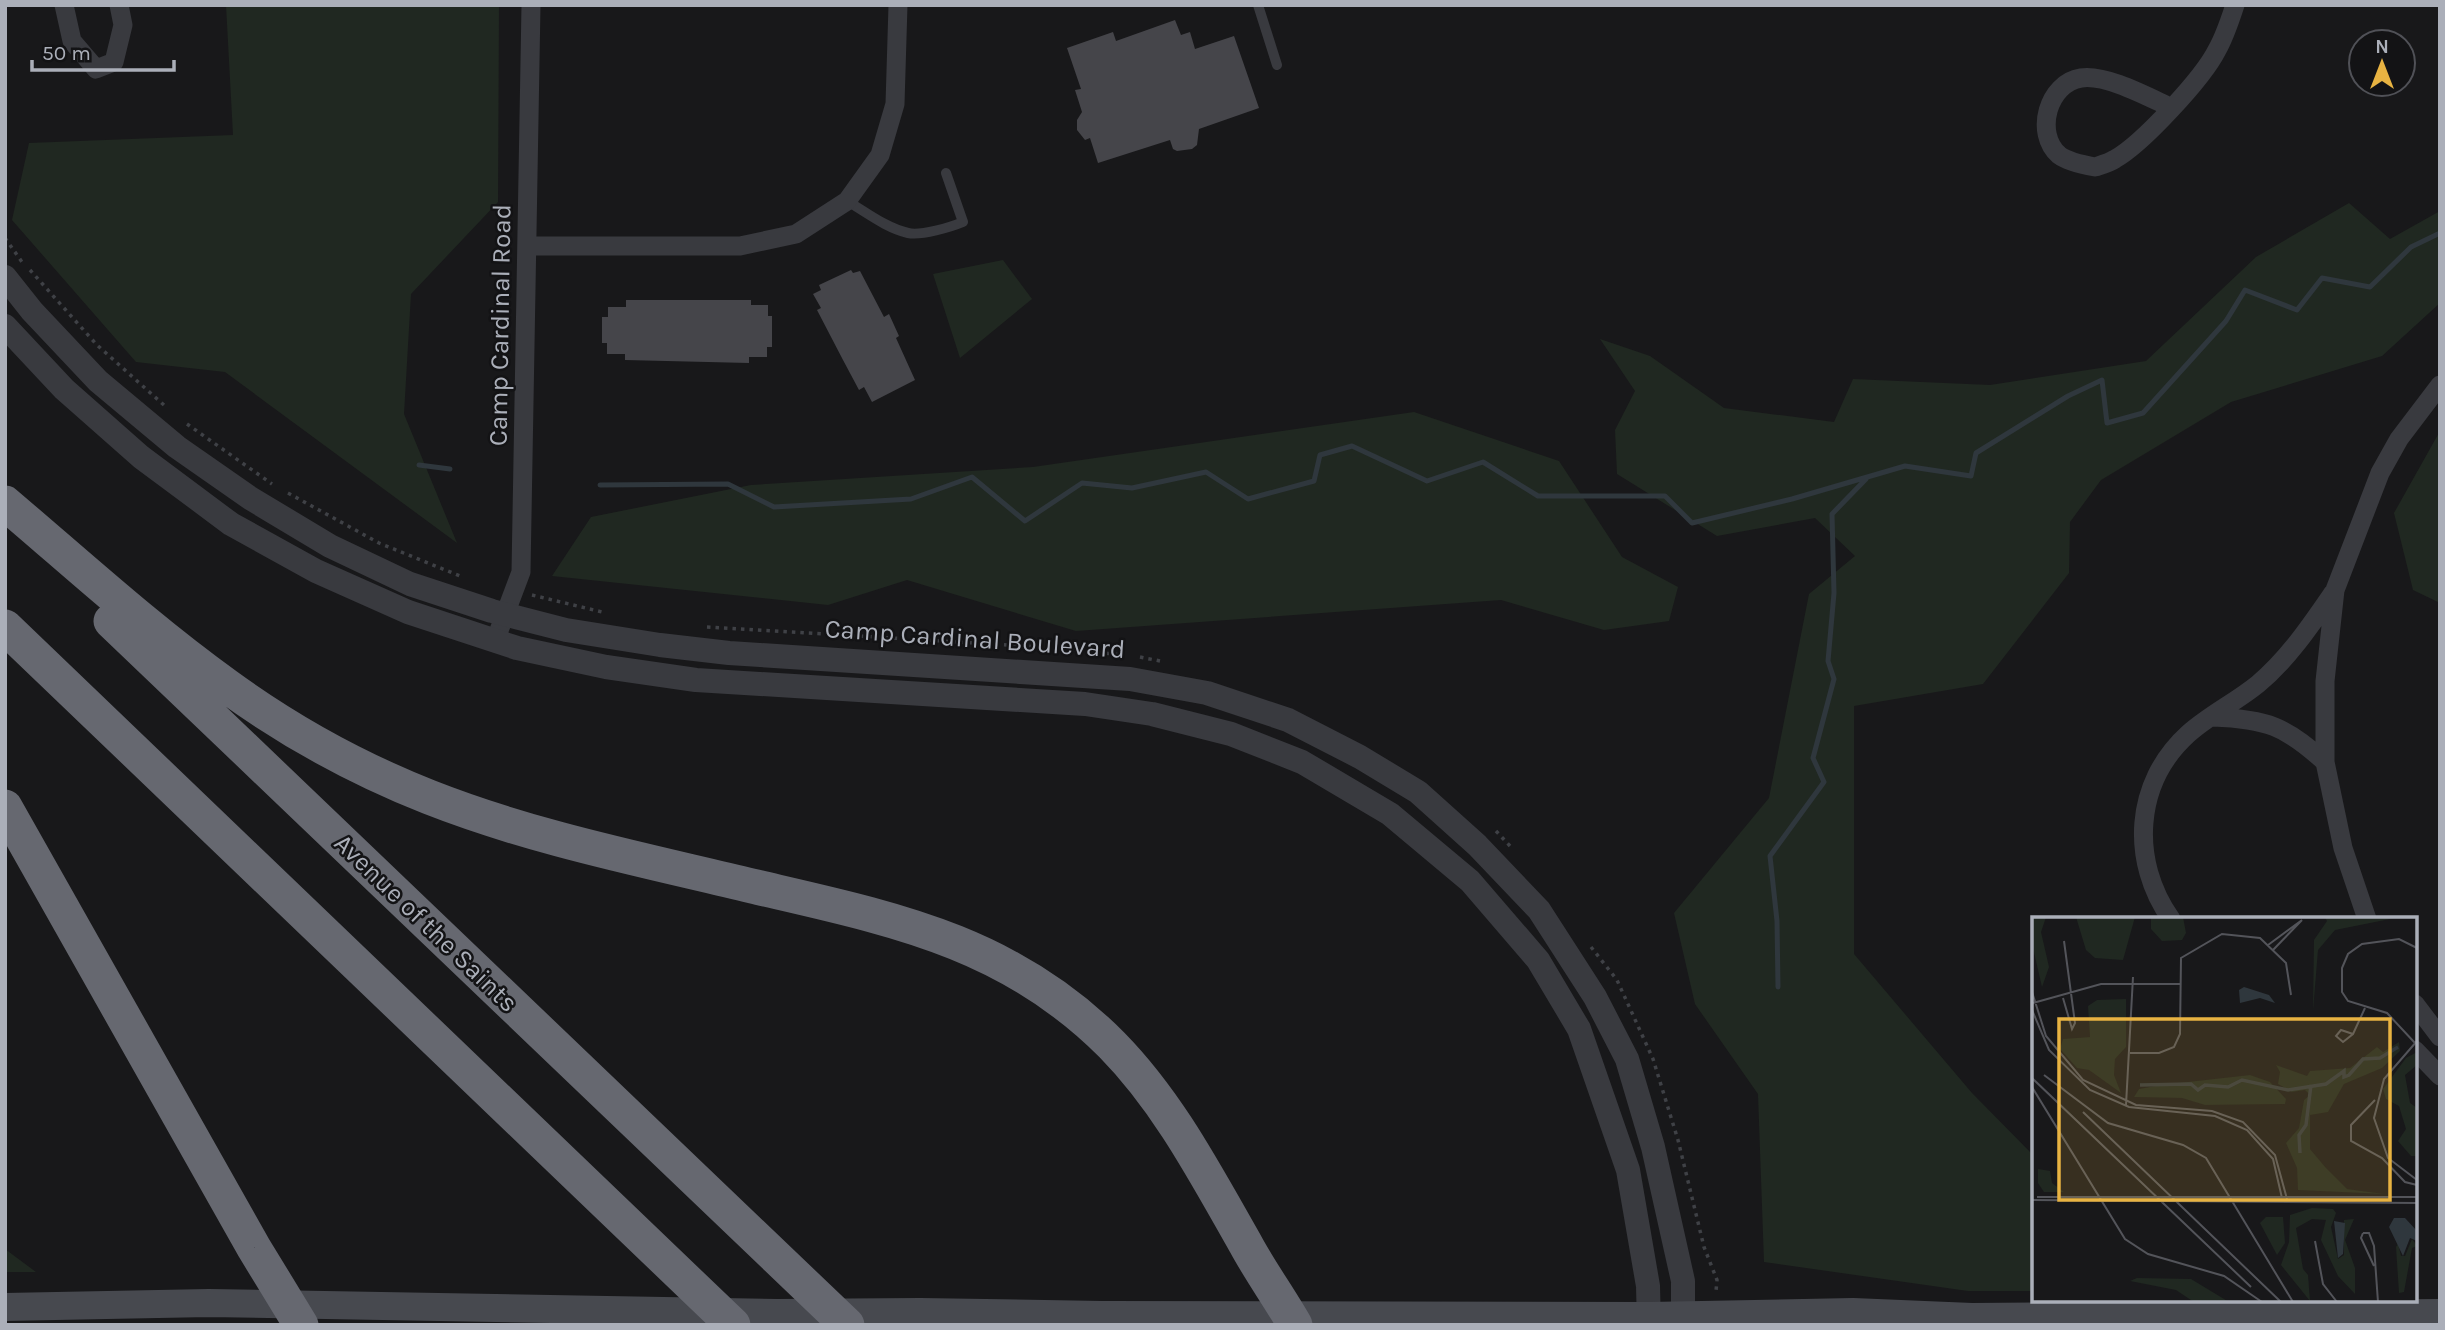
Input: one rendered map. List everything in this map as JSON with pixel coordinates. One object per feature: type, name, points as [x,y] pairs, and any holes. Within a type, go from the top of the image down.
[{"type":"highway","points":[[5,503],[171,644],[229,688],[307,738],[365,768],[427,796],[512,826],[917,927],[978,951],[1015,970],[1056,997],[1087,1023],[1139,1075],[1187,1142],[1251,1255],[1292,1320]]},
{"type":"highway","name":"Avenue of the Saints","points":[[5,520],[847,1325]]},
{"type":"highway","points":[[5,627],[733,1325]]},
{"type":"highway","points":[[5,807],[294,1315]]},
{"type":"main road","points":[[5,1307],[209,1303],[294,1315],[920,1312],[1292,1320],[1649,1321],[1853,1312],[1972,1317],[2440,1313]]},
{"type":"street","points":[[64,5],[72,41],[96,69],[114,62],[123,24],[119,5]]},
{"type":"street","name":"Camp Cardinal Road","points":[[495,641],[521,572],[531,5]]},
{"type":"street","points":[[528,246],[740,246],[796,234],[847,201],[880,155],[895,104],[898,5]]},
{"type":"street","points":[[2172,107],[2101,79],[2079,78],[2062,87],[2051,102],[2045,121],[2049,138],[2059,155],[2095,167],[2115,159],[2130,148],[2172,107],[2196,82],[2217,52],[2235,5]]},
{"type":"street","name":"Camp Cardinal Boulevard","points":[[5,277],[32,311],[98,381],[177,447],[250,498],[330,546],[410,584],[566,630],[729,653],[1130,679],[1207,693],[1288,720],[1360,757],[1418,792],[1477,845],[1539,910],[1595,997],[1627,1059],[1653,1147],[1683,1281],[1683,1321]]},
{"type":"street","points":[[5,326],[64,389],[141,457],[231,524],[316,571],[408,612],[517,648],[606,667],[696,680],[1085,704],[1152,715],[1231,734],[1302,762],[1391,814],[1470,881],[1538,960],[1580,1029],[1628,1170],[1648,1286],[1649,1321]]},
{"type":"street","points":[[2170,917],[2155,894],[2143,849],[2148,800],[2157,776],[2169,754],[2189,734],[2258,683],[2305,634],[2335,590],[2381,473],[2399,439],[2440,385]]},
{"type":"street","points":[[2335,590],[2325,681],[2325,762],[2343,848],[2366,917]]},
{"type":"street","points":[[2213,717],[2248,718],[2280,727],[2303,741],[2325,762]]},
{"type":"street","points":[[2417,1007],[2438,1035],[2417,1050]]},
{"type":"street","points":[[2417,1052],[2440,1076]]},
{"type":"lane","points":[[1258,5],[1277,65]]},
{"type":"lane","points":[[847,201],[885,224],[910,234],[951,227],[963,222],[946,173]]},
{"type":"shaded area","points":[[226,5],[499,5],[498,202],[411,294],[404,414],[457,543],[225,372],[136,362],[12,220],[29,143],[233,135]]},
{"type":"shaded area","points":[[2349,203],[2390,239],[2440,211],[2440,303],[2382,356],[2231,402],[2101,480],[2070,522],[2069,573],[1983,684],[1854,706],[1854,954],[1972,1093],[2032,1154],[2032,1291],[1968,1291],[1764,1262],[1758,1094],[1695,1004],[1674,913],[1769,798],[1809,594],[1855,556],[1815,518],[1717,536],[1617,474],[1615,430],[1635,391],[1600,339],[1650,356],[1724,408],[1834,422],[1853,379],[1990,385],[2146,361],[2256,257]]},
{"type":"shaded area","points":[[1003,260],[1032,299],[960,358],[933,274]]},
{"type":"shaded area","points":[[1414,412],[1559,461],[1622,557],[1678,587],[1669,621],[1604,630],[1501,600],[1076,631],[907,580],[828,605],[552,576],[591,517],[751,485],[1033,467]]},
{"type":"shaded area","points":[[2440,431],[2440,603],[2413,590],[2394,513]]},
{"type":"shaded area","points":[[5,1249],[36,1272],[5,1272]]},
{"type":"building","points":[[1175,20],[1181,35],[1190,32],[1195,49],[1234,36],[1259,108],[1199,129],[1197,145],[1192,149],[1177,151],[1173,149],[1170,140],[1098,163],[1090,138],[1085,140],[1077,130],[1077,120],[1082,112],[1075,90],[1081,89],[1067,48],[1113,32],[1116,41]]},
{"type":"building","points":[[851,270],[853,273],[860,271],[884,317],[889,314],[899,336],[896,338],[915,380],[872,402],[864,387],[859,390],[817,310],[821,308],[813,294],[821,290],[819,285]]},
{"type":"building","points":[[626,300],[751,300],[751,305],[768,305],[768,316],[772,316],[772,347],[767,347],[767,357],[749,357],[749,363],[625,360],[625,354],[607,354],[607,343],[602,343],[602,317],[608,317],[608,307],[626,307]]},
{"type":"waterway","points":[[600,485],[728,484],[774,507],[911,499],[972,477],[1025,521],[1082,483],[1132,488],[1206,472],[1248,499],[1314,481],[1320,455],[1352,446],[1427,481],[1483,462],[1538,496],[1665,496],[1692,523],[1792,499],[1905,466],[1971,476],[1976,453],[2068,396],[2102,380],[2107,423],[2143,413],[2226,321],[2245,290],[2297,310],[2322,278],[2370,287],[2411,247],[2440,233]]},
{"type":"waterway","points":[[419,465],[450,469]]},
{"type":"waterway","points":[[1778,987],[1777,921],[1770,856],[1824,782],[1813,758],[1834,679],[1828,661],[1834,593],[1832,514],[1866,479]]}]
